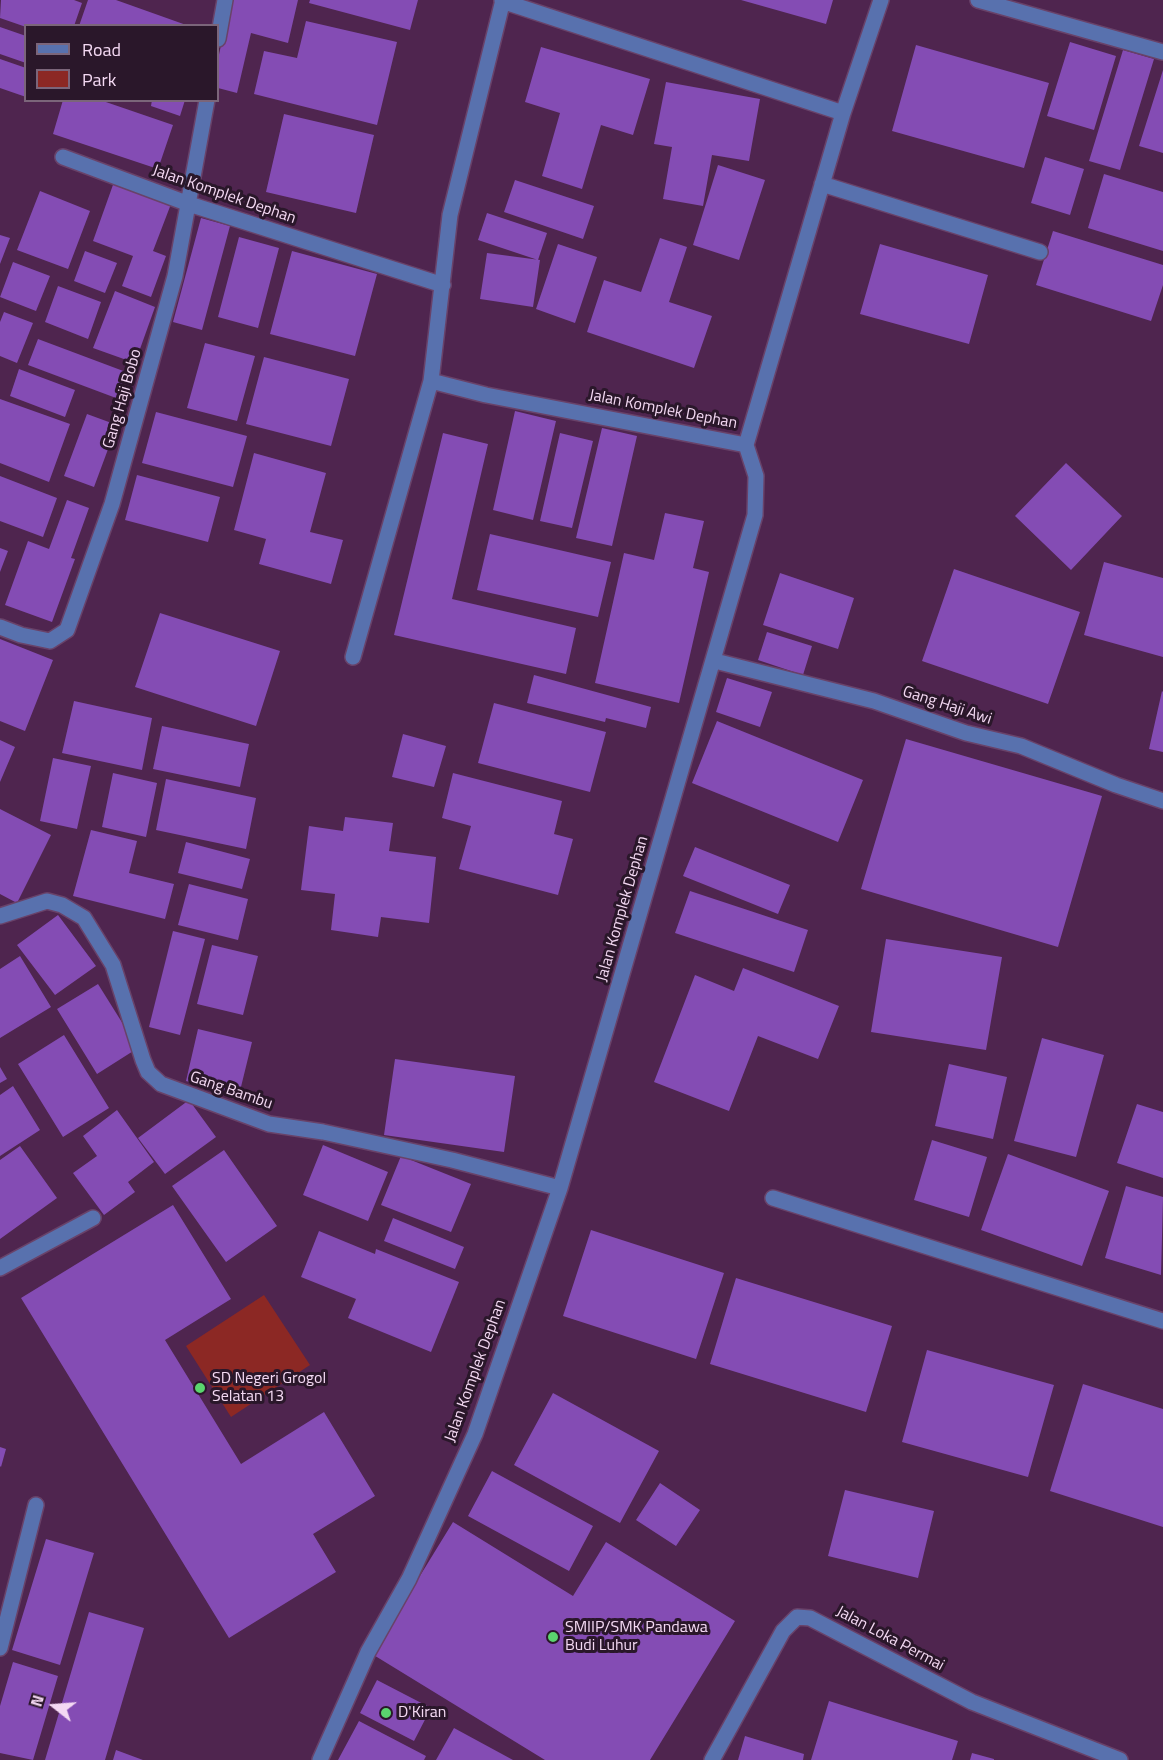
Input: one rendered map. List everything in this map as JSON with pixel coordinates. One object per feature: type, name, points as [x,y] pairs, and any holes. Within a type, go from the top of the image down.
[{"type":"street","points":[[219,33],[225,0]]},
{"type":"street","points":[[746,445],[843,112],[881,0]]},
{"type":"street","points":[[978,0],[1163,52]]},
{"type":"street","points":[[352,657],[431,381],[450,214],[503,1],[843,112]]},
{"type":"street","name":"Gang Haji Bobo","points":[[0,627],[21,635],[50,640],[67,630],[112,504],[175,276],[207,102]]},
{"type":"street","name":"Jalan Komplek Dephan","points":[[63,157],[189,204],[443,285]]},
{"type":"street","points":[[822,184],[1040,252]]},
{"type":"street","name":"Jalan Komplek Dephan","points":[[321,1759],[368,1652],[409,1579],[475,1434],[560,1188],[715,661],[755,515],[756,476],[746,445],[486,395],[431,381]]},
{"type":"street","name":"Gang Haji Awi","points":[[715,661],[874,701],[966,733],[1021,746],[1116,785],[1163,801]]},
{"type":"street","name":"Gang Bambu","points":[[0,916],[47,901],[62,905],[84,918],[113,965],[148,1072],[161,1084],[269,1124],[323,1132],[452,1160],[560,1188]]},
{"type":"street","points":[[773,1198],[1163,1322]]},
{"type":"street","points":[[0,1269],[93,1218]]},
{"type":"street","points":[[0,1648],[36,1504]]},
{"type":"street","name":"Jalan Loka Permai","points":[[712,1760],[783,1631],[797,1617],[810,1618],[972,1702],[1120,1760]]},
{"type":"green space","points":[[264,1295],[310,1365],[231,1417],[186,1346]]},
{"type":"building","points":[[1,0],[74,0],[82,3],[75,24],[24,24],[24,26],[0,18]]},
{"type":"building","points":[[88,0],[116,0],[183,24],[80,24]]},
{"type":"building","points":[[231,0],[298,0],[288,43],[251,33],[237,93],[219,88],[219,54]]},
{"type":"building","points":[[310,0],[418,0],[410,30],[309,3]]},
{"type":"building","points":[[741,0],[833,0],[826,24]]},
{"type":"building","points":[[306,21],[397,42],[377,125],[254,94],[264,51],[297,58]]},
{"type":"building","points":[[0,27],[24,35],[24,62],[0,54]]},
{"type":"building","points":[[1070,42],[1116,56],[1094,130],[1047,116]]},
{"type":"building","points":[[916,45],[1049,83],[1024,168],[892,131]]},
{"type":"building","points":[[541,47],[650,79],[633,135],[601,125],[582,189],[542,176],[560,113],[525,102]]},
{"type":"building","points":[[1123,50],[1154,59],[1120,170],[1089,161]]},
{"type":"building","points":[[0,59],[24,67],[24,96],[0,88]]},
{"type":"building","points":[[1163,70],[1163,153],[1139,146]]},
{"type":"building","points":[[666,82],[760,99],[749,161],[712,155],[703,206],[663,199],[672,147],[654,144]]},
{"type":"building","points":[[62,102],[106,102],[173,125],[158,169],[53,134]]},
{"type":"building","points":[[152,102],[184,102],[180,116],[151,106]]},
{"type":"building","points":[[284,114],[374,135],[356,213],[266,192]]},
{"type":"building","points":[[1045,157],[1084,169],[1070,215],[1031,203]]},
{"type":"building","points":[[718,165],[765,180],[739,260],[693,245]]},
{"type":"building","points":[[1104,174],[1163,192],[1163,251],[1088,228]]},
{"type":"building","points":[[515,180],[594,206],[583,239],[504,212]]},
{"type":"building","points":[[114,182],[171,204],[153,251],[166,256],[151,297],[122,286],[133,256],[93,241]]},
{"type":"building","points":[[40,191],[90,211],[68,269],[17,250]]},
{"type":"building","points":[[487,213],[547,233],[538,260],[478,240]]},
{"type":"building","points":[[201,218],[230,226],[202,330],[173,322]]},
{"type":"building","points":[[1053,231],[1163,265],[1163,285],[1151,321],[1036,285]]},
{"type":"building","points":[[0,235],[10,238],[0,264]]},
{"type":"building","points":[[239,237],[279,248],[258,328],[218,317]]},
{"type":"building","points":[[660,238],[687,247],[669,302],[712,316],[694,368],[587,332],[604,280],[641,292]]},
{"type":"building","points":[[558,244],[597,257],[575,323],[536,309]]},
{"type":"building","points":[[880,244],[988,275],[969,344],[860,314]]},
{"type":"building","points":[[85,251],[117,263],[105,293],[74,281]]},
{"type":"building","points":[[292,251],[377,274],[355,356],[270,334]]},
{"type":"building","points":[[487,253],[540,260],[533,307],[480,299]]},
{"type":"building","points":[[13,262],[50,276],[36,311],[0,297]]},
{"type":"building","points":[[58,286],[101,302],[88,339],[45,322]]},
{"type":"building","points":[[115,291],[155,307],[135,363],[93,348]]},
{"type":"building","points":[[4,312],[33,323],[17,363],[0,356],[0,322]]},
{"type":"building","points":[[38,339],[126,372],[116,398],[28,365]]},
{"type":"building","points":[[205,343],[255,356],[237,421],[187,408]]},
{"type":"building","points":[[264,357],[349,379],[331,446],[246,424]]},
{"type":"building","points":[[19,369],[75,390],[65,417],[10,396]]},
{"type":"building","points":[[0,399],[70,424],[49,482],[0,463]]},
{"type":"building","points":[[515,411],[556,421],[533,520],[493,510]]},
{"type":"building","points":[[156,412],[247,436],[233,487],[142,463]]},
{"type":"building","points":[[87,414],[117,425],[94,487],[64,476]]},
{"type":"building","points":[[602,428],[637,436],[612,546],[576,538]]},
{"type":"building","points":[[443,433],[488,444],[452,599],[576,628],[566,674],[394,635]]},
{"type":"building","points":[[560,433],[593,441],[572,528],[540,521]]},
{"type":"building","points":[[254,453],[326,473],[310,532],[343,540],[331,584],[259,564],[266,539],[234,530]]},
{"type":"building","points":[[1066,463],[1122,516],[1071,570],[1015,516]]},
{"type":"building","points":[[137,475],[220,497],[208,542],[125,520]]},
{"type":"building","points":[[0,476],[57,498],[43,537],[0,521]]},
{"type":"building","points":[[67,500],[89,508],[71,558],[75,559],[52,622],[5,605],[28,541],[49,549]]},
{"type":"building","points":[[665,513],[704,521],[693,568],[709,572],[679,703],[595,683],[624,553],[654,560]]},
{"type":"building","points":[[490,534],[611,562],[598,617],[477,590]]},
{"type":"building","points":[[0,548],[8,551],[0,572]]},
{"type":"building","points":[[1104,562],[1163,578],[1163,657],[1084,635]]},
{"type":"building","points":[[954,569],[1080,612],[1048,704],[922,661]]},
{"type":"building","points":[[780,573],[854,598],[838,649],[763,625]]},
{"type":"building","points":[[160,613],[280,651],[256,726],[135,687]]},
{"type":"building","points":[[767,632],[812,646],[803,675],[758,660]]},
{"type":"building","points":[[0,639],[53,660],[25,731],[0,721]]},
{"type":"building","points":[[534,675],[651,707],[646,728],[606,718],[605,722],[527,703]]},
{"type":"building","points":[[727,678],[772,692],[760,727],[716,712]]},
{"type":"building","points":[[1163,692],[1163,752],[1149,749]]},
{"type":"building","points":[[74,701],[152,718],[142,770],[62,753]]},
{"type":"building","points":[[494,703],[606,732],[590,792],[478,763]]},
{"type":"building","points":[[717,721],[863,780],[838,842],[692,783]]},
{"type":"building","points":[[162,726],[249,744],[240,787],[153,769]]},
{"type":"building","points":[[403,734],[446,746],[434,787],[392,777]]},
{"type":"building","points":[[906,739],[1102,796],[1058,947],[861,889]]},
{"type":"building","points":[[0,740],[15,747],[0,782]]},
{"type":"building","points":[[53,758],[91,766],[77,829],[40,821]]},
{"type":"building","points":[[113,773],[157,783],[146,837],[102,827]]},
{"type":"building","points":[[453,773],[562,801],[554,834],[573,839],[558,895],[459,869],[471,826],[442,818]]},
{"type":"building","points":[[166,779],[256,798],[246,849],[156,830]]},
{"type":"building","points":[[0,809],[51,835],[17,903],[0,894]]},
{"type":"building","points":[[345,817],[393,823],[389,851],[436,857],[429,923],[381,917],[378,937],[331,930],[335,894],[301,890],[309,826],[343,831]]},
{"type":"building","points":[[91,830],[137,841],[129,873],[174,884],[165,919],[73,896]]},
{"type":"building","points":[[186,842],[250,859],[242,889],[178,873]]},
{"type":"building","points":[[695,847],[790,885],[778,914],[683,876]]},
{"type":"building","points":[[189,884],[248,899],[238,940],[178,925]]},
{"type":"building","points":[[690,891],[808,930],[794,972],[675,933]]},
{"type":"building","points":[[58,915],[96,966],[55,995],[17,945]]},
{"type":"building","points":[[173,931],[205,939],[180,1035],[149,1027]]},
{"type":"building","points":[[886,939],[1002,957],[986,1050],[871,1032]]},
{"type":"building","points":[[212,945],[258,956],[243,1015],[197,1004]]},
{"type":"building","points":[[20,956],[51,1007],[0,1038],[0,969]]},
{"type":"building","points":[[743,968],[839,1006],[818,1059],[758,1036],[729,1111],[654,1082],[695,975],[734,991]]},
{"type":"building","points":[[98,984],[138,1048],[97,1074],[57,1009]]},
{"type":"building","points":[[198,1029],[252,1042],[239,1095],[186,1081]]},
{"type":"building","points":[[64,1035],[109,1108],[63,1137],[18,1064]]},
{"type":"building","points":[[1042,1038],[1104,1055],[1076,1157],[1014,1141]]},
{"type":"building","points":[[395,1059],[515,1076],[504,1152],[384,1135]]},
{"type":"building","points":[[949,1064],[1007,1077],[993,1139],[935,1126]]},
{"type":"building","points":[[0,1067],[7,1079],[0,1083]]},
{"type":"building","points":[[13,1086],[40,1130],[0,1156],[0,1095]]},
{"type":"building","points":[[189,1100],[216,1137],[165,1174],[138,1138]]},
{"type":"building","points":[[1137,1104],[1163,1112],[1163,1178],[1117,1163]]},
{"type":"building","points":[[117,1110],[154,1162],[128,1182],[135,1192],[104,1215],[73,1173],[97,1156],[83,1136]]},
{"type":"building","points":[[932,1140],[987,1157],[969,1217],[914,1200]]},
{"type":"building","points":[[323,1145],[388,1172],[368,1221],[303,1195]]},
{"type":"building","points":[[20,1146],[57,1198],[0,1239],[0,1160]]},
{"type":"building","points":[[224,1150],[277,1226],[226,1262],[172,1186]]},
{"type":"building","points":[[1008,1154],[1109,1191],[1082,1266],[981,1230]]},
{"type":"building","points":[[401,1156],[471,1184],[451,1232],[381,1205]]},
{"type":"building","points":[[1126,1186],[1163,1197],[1161,1275],[1105,1258]]},
{"type":"building","points":[[173,1205],[231,1299],[165,1340],[241,1464],[324,1412],[375,1496],[313,1534],[336,1572],[229,1638],[21,1298]]},
{"type":"building","points":[[393,1218],[464,1247],[455,1269],[384,1241]]},
{"type":"building","points":[[591,1230],[724,1273],[696,1359],[563,1316]]},
{"type":"building","points":[[319,1231],[375,1254],[376,1249],[459,1282],[431,1352],[348,1318],[356,1299],[301,1277]]},
{"type":"building","points":[[736,1278],[892,1326],[866,1412],[710,1364]]},
{"type":"building","points":[[927,1350],[1054,1385],[1028,1477],[902,1442]]},
{"type":"building","points":[[1083,1384],[1163,1409],[1163,1527],[1050,1491]]},
{"type":"building","points":[[553,1393],[659,1451],[620,1523],[514,1465]]},
{"type":"building","points":[[0,1447],[6,1449],[1,1467],[0,1466]]},
{"type":"building","points":[[492,1471],[593,1526],[569,1571],[468,1516]]},
{"type":"building","points":[[660,1483],[700,1510],[676,1546],[636,1520]]},
{"type":"building","points":[[845,1490],[934,1511],[918,1578],[828,1556]]},
{"type":"building","name":"SMIIP/SMK Pandawa Budi Luhur","points":[[453,1522],[573,1596],[606,1542],[735,1621],[650,1760],[545,1760],[372,1654]]},
{"type":"building","points":[[46,1539],[94,1553],[60,1665],[12,1650]]},
{"type":"building","points":[[89,1612],[144,1628],[105,1760],[45,1760]]},
{"type":"building","points":[[13,1662],[58,1676],[33,1760],[0,1753],[0,1706]]},
{"type":"building","points":[[377,1680],[431,1708],[414,1741],[360,1713]]},
{"type":"building","points":[[829,1701],[958,1741],[952,1760],[811,1760]]},
{"type":"building","points":[[359,1721],[426,1756],[424,1760],[338,1760]]},
{"type":"building","points":[[454,1728],[513,1760],[436,1760]]},
{"type":"building","points":[[745,1736],[804,1754],[803,1760],[738,1760]]},
{"type":"building","points":[[116,1750],[143,1760],[113,1760]]},
{"type":"building","points":[[972,1753],[994,1759],[994,1760],[970,1760]]},
{"type":"place","name":"SD Negeri Grogol Selatan 13","points":[[200,1388]]},
{"type":"place","name":"SMIIP/SMK Pandawa Budi Luhur","points":[[553,1637]]},
{"type":"place","name":"D'Kiran","points":[[386,1713]]}]
